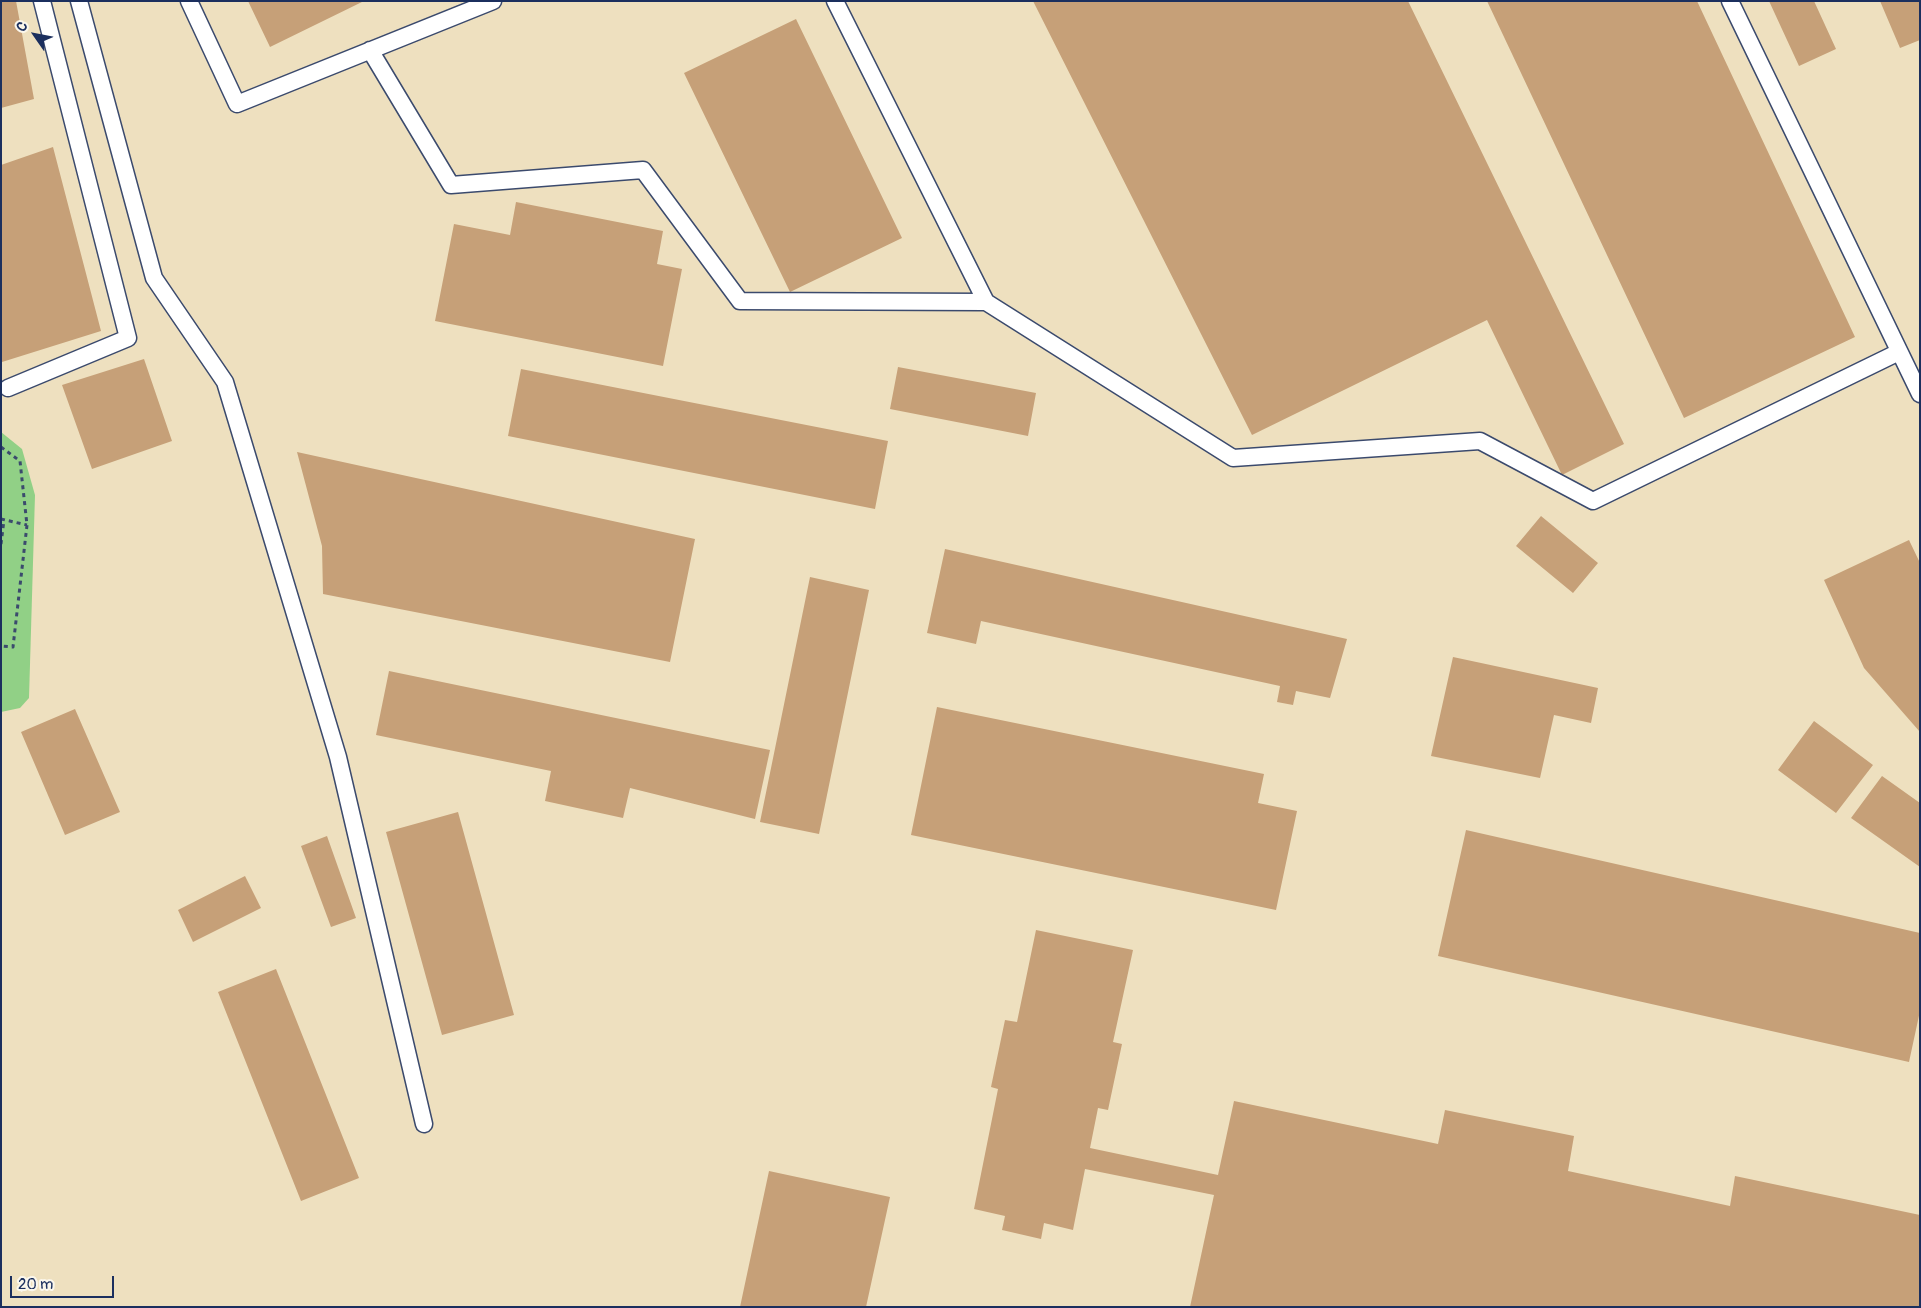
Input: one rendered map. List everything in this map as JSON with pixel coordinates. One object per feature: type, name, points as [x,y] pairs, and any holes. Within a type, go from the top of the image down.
[{"type":"lane","points":[[8,388],[128,338],[42,1]]},
{"type":"lane","points":[[79,1],[154,278],[225,382],[338,757],[424,1124]]},
{"type":"lane","points":[[189,1],[237,104],[493,1]]},
{"type":"lane","points":[[835,1],[986,302],[1233,458],[1480,442],[1593,501],[1899,352]]},
{"type":"lane","points":[[1730,1],[1920,394]]},
{"type":"lane","points":[[370,50],[451,185],[643,170],[740,301],[986,302]]},
{"type":"path","points":[[1,447],[20,461],[27,525],[13,647],[1,646]]},
{"type":"path","points":[[1,544],[2,519],[27,525]]},
{"type":"green space","points":[[1,432],[22,449],[35,495],[29,698],[20,708],[1,712]]},
{"type":"building","points":[[1,1],[16,1],[34,99],[1,108]]},
{"type":"building","points":[[248,1],[364,1],[270,47]]},
{"type":"building","points":[[1033,1],[1408,1],[1624,444],[1562,475],[1487,320],[1252,435]]},
{"type":"building","points":[[1487,1],[1697,1],[1855,337],[1684,418]]},
{"type":"building","points":[[1769,1],[1814,1],[1836,49],[1799,66]]},
{"type":"building","points":[[1880,1],[1920,1],[1920,40],[1900,48]]},
{"type":"building","points":[[796,19],[902,238],[790,292],[684,73]]},
{"type":"building","points":[[53,147],[101,331],[2,362],[1,165]]},
{"type":"building","points":[[516,202],[663,231],[657,264],[682,269],[663,366],[435,321],[454,224],[510,235]]},
{"type":"building","points":[[144,359],[172,441],[92,469],[62,385]]},
{"type":"building","points":[[898,367],[1036,393],[1028,436],[890,409]]},
{"type":"building","points":[[521,369],[888,441],[875,509],[508,436]]},
{"type":"building","points":[[297,452],[695,539],[670,662],[323,594],[322,546]]},
{"type":"building","points":[[1541,516],[1598,563],[1573,593],[1516,546]]},
{"type":"building","points":[[1909,540],[1920,563],[1920,732],[1864,668],[1824,580]]},
{"type":"building","points":[[945,549],[1347,639],[1330,698],[1296,691],[1293,705],[1277,702],[1280,686],[981,621],[976,644],[927,633]]},
{"type":"building","points":[[810,577],[869,590],[819,834],[760,822]]},
{"type":"building","points":[[1453,657],[1598,688],[1591,723],[1554,715],[1540,778],[1431,756]]},
{"type":"building","points":[[389,671],[770,750],[755,819],[630,788],[623,818],[545,801],[551,771],[376,735]]},
{"type":"building","points":[[937,707],[1264,774],[1258,803],[1297,811],[1276,910],[911,835]]},
{"type":"building","points":[[75,709],[120,812],[65,835],[21,732]]},
{"type":"building","points":[[1814,721],[1873,765],[1836,813],[1778,770]]},
{"type":"building","points":[[1882,776],[1920,803],[1920,867],[1851,818]]},
{"type":"building","points":[[458,812],[514,1015],[442,1035],[386,832]]},
{"type":"building","points":[[1466,830],[1920,933],[1920,1011],[1909,1062],[1438,956]]},
{"type":"building","points":[[327,836],[356,918],[331,927],[301,846]]},
{"type":"building","points":[[245,876],[261,908],[193,942],[178,910]]},
{"type":"building","points":[[1036,930],[1133,950],[1113,1042],[1122,1044],[1108,1110],[1098,1108],[1090,1148],[1218,1175],[1234,1101],[1438,1144],[1445,1110],[1574,1136],[1568,1171],[1730,1206],[1735,1176],[1920,1215],[1920,1307],[1190,1307],[1214,1195],[1085,1169],[1073,1230],[1044,1223],[1041,1239],[1002,1230],[1005,1216],[974,1209],[998,1089],[991,1087],[1005,1020],[1017,1022]]},
{"type":"building","points":[[276,969],[359,1178],[301,1201],[218,992]]},
{"type":"building","points":[[769,1171],[890,1197],[866,1307],[740,1307]]}]
